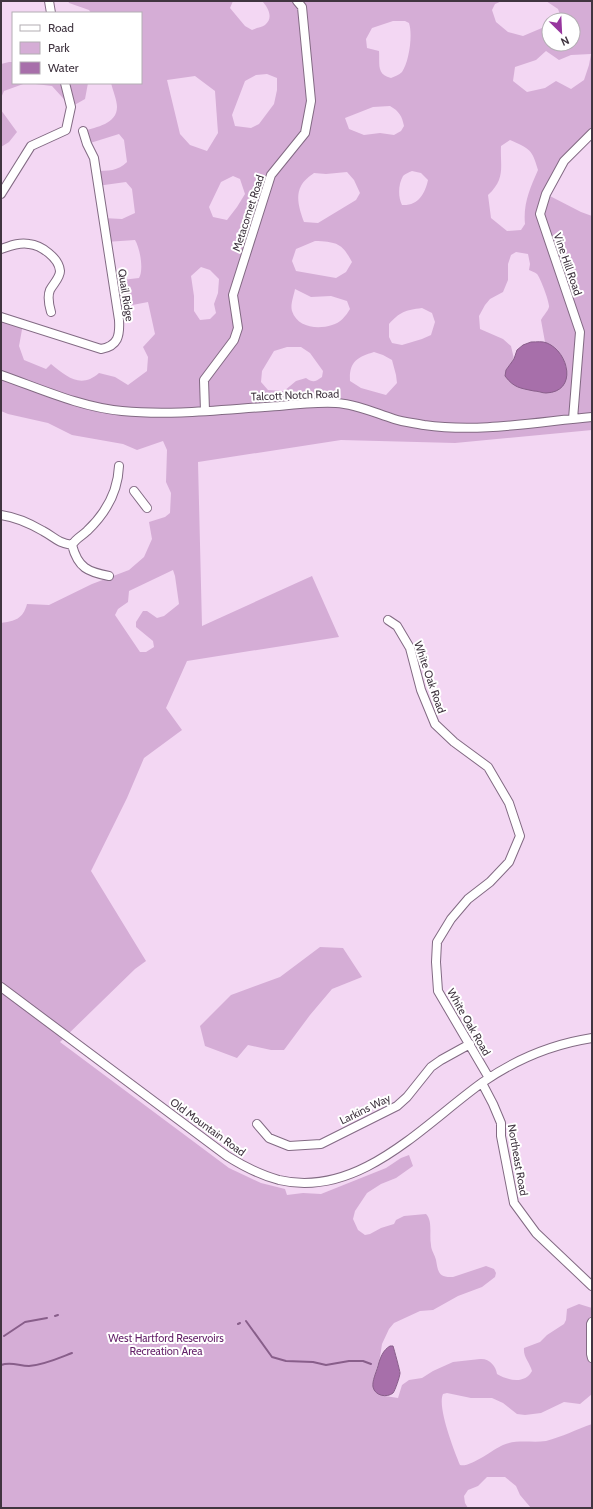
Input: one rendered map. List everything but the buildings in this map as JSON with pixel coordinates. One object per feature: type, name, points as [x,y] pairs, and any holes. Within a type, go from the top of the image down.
[{"type":"street","points":[[49,1],[51,12]]},
{"type":"street","name":"Metacomet Road","points":[[205,411],[204,380],[234,340],[238,328],[233,295],[272,175],[305,133],[310,101],[302,7],[297,1]]},
{"type":"street","points":[[1,194],[31,146],[66,130],[71,106],[65,84]]},
{"type":"street","name":"Quail Ridge","points":[[1,317],[101,349],[108,348],[117,340],[120,331],[119,320],[94,158],[87,144],[83,131]]},
{"type":"street","name":"Vine Hill Road","points":[[573,418],[580,332],[540,214],[546,194],[564,161],[592,133]]},
{"type":"street","points":[[1,249],[15,245],[29,244],[40,248],[52,256],[59,268],[60,274],[48,296],[51,312]]},
{"type":"street","name":"Talcott Notch Road","points":[[1,375],[80,403],[100,408],[147,413],[341,403],[359,407],[396,420],[425,425],[454,427],[512,426],[592,417]]},
{"type":"street","points":[[110,576],[94,573],[83,568],[74,555],[72,545],[76,539],[87,531],[108,506],[117,483],[119,466]]},
{"type":"street","points":[[134,491],[147,508]]},
{"type":"street","points":[[1,515],[15,519],[43,531],[60,543],[72,545]]},
{"type":"street","name":"White Oak Road","points":[[388,620],[397,626],[410,648],[421,690],[435,724],[454,742],[488,767],[509,803],[520,836],[509,862],[490,882],[468,899],[451,919],[437,942],[436,962],[438,991],[489,1078]]},
{"type":"street","name":"Old Mountain Road","points":[[1,987],[227,1156],[244,1167],[279,1180],[307,1183],[334,1179],[364,1168],[407,1140],[489,1078],[516,1062],[566,1044],[592,1038]]},
{"type":"street","name":"Larkins Way","points":[[257,1124],[269,1138],[290,1146],[321,1144],[397,1106],[407,1097],[431,1067],[470,1044]]},
{"type":"street","name":"Northeast Road","points":[[482,1083],[501,1123],[501,1136],[514,1203],[536,1233],[592,1286]]},
{"type":"street","points":[[592,1322],[592,1358]]},
{"type":"green space","name":"West Hartford Reservoirs Recreation Area","points":[[68,1],[233,1],[230,8],[245,26],[252,30],[265,25],[268,22],[270,16],[268,9],[262,1],[502,1],[495,4],[492,10],[496,22],[508,32],[523,36],[541,28],[541,52],[545,52],[536,60],[515,67],[513,81],[527,92],[545,88],[556,81],[571,89],[584,80],[591,54],[571,55],[559,60],[547,52],[581,52],[581,12],[559,12],[558,9],[546,1],[592,1],[592,133],[564,161],[546,194],[592,216],[592,430],[455,443],[341,440],[198,462],[202,626],[312,576],[339,637],[187,661],[166,708],[182,730],[144,758],[127,798],[91,871],[146,961],[135,969],[60,1042],[229,1168],[261,1183],[285,1189],[287,1195],[303,1193],[321,1194],[386,1168],[401,1158],[409,1155],[413,1166],[396,1178],[381,1184],[367,1193],[355,1211],[353,1219],[358,1230],[365,1235],[370,1234],[381,1228],[394,1224],[396,1220],[404,1216],[426,1214],[430,1224],[430,1241],[432,1249],[438,1270],[442,1275],[453,1277],[486,1266],[494,1269],[496,1273],[495,1277],[482,1287],[458,1296],[433,1310],[420,1311],[394,1323],[389,1329],[382,1344],[373,1382],[385,1396],[398,1398],[402,1385],[409,1380],[422,1378],[453,1362],[483,1359],[492,1363],[497,1374],[512,1380],[521,1380],[532,1371],[524,1348],[540,1342],[547,1335],[564,1324],[567,1309],[579,1304],[592,1308],[592,1394],[580,1404],[564,1402],[541,1413],[525,1415],[517,1414],[503,1403],[492,1398],[471,1398],[447,1393],[443,1394],[442,1408],[447,1429],[460,1465],[469,1464],[498,1447],[508,1443],[546,1441],[592,1424],[592,1508],[531,1508],[520,1495],[516,1486],[505,1477],[487,1477],[478,1486],[468,1490],[464,1496],[465,1503],[468,1508],[1,1508],[1,623],[14,620],[21,616],[27,604],[49,605],[92,584],[129,570],[144,557],[152,539],[149,522],[165,517],[170,513],[171,493],[166,482],[167,450],[163,441],[137,450],[123,444],[72,435],[48,423],[1,411],[1,317],[23,324],[19,346],[24,360],[46,369],[51,364],[68,377],[80,381],[92,378],[99,373],[115,377],[128,385],[147,371],[148,357],[143,347],[155,334],[148,302],[117,308],[113,281],[139,278],[141,259],[138,248],[135,240],[106,242],[103,218],[122,219],[135,213],[132,189],[126,182],[97,186],[95,171],[108,171],[116,169],[127,162],[124,140],[119,134],[87,144],[84,131],[105,124],[114,117],[117,104],[111,84],[142,84],[142,12],[90,12],[89,10],[69,3]],"holes":[[[393,21],[405,21],[409,23],[411,34],[407,62],[400,74],[391,78],[383,74],[381,71],[379,64],[379,51],[367,48],[366,39],[372,28]],[[267,74],[277,78],[277,90],[274,104],[259,124],[251,128],[235,126],[232,115],[245,81],[256,75]],[[195,76],[215,91],[218,133],[207,151],[190,145],[180,134],[167,80]],[[390,106],[396,110],[400,114],[404,126],[401,131],[394,135],[380,133],[364,135],[349,129],[345,118],[373,107]],[[510,140],[529,150],[534,158],[538,170],[528,196],[525,210],[525,224],[521,230],[507,231],[491,218],[488,195],[494,189],[500,178],[501,146]],[[412,171],[421,173],[428,180],[423,194],[416,201],[408,205],[402,205],[399,195],[399,187],[403,176]],[[347,172],[354,180],[360,193],[356,200],[318,223],[304,222],[298,199],[299,190],[302,184],[314,173],[326,174]],[[233,176],[240,179],[245,194],[227,220],[213,217],[209,207],[221,182]],[[315,241],[334,243],[342,247],[352,262],[346,272],[336,278],[296,271],[292,261],[296,249]],[[516,252],[528,254],[530,264],[529,270],[536,273],[538,276],[549,305],[541,320],[545,342],[558,353],[567,368],[561,388],[555,391],[543,393],[521,388],[506,370],[514,359],[511,346],[503,339],[480,329],[479,316],[485,305],[490,299],[503,292],[508,280],[508,264],[511,255]],[[201,267],[210,270],[219,279],[218,293],[214,304],[216,313],[210,319],[200,320],[194,311],[194,296],[191,276]],[[295,289],[311,297],[331,296],[347,301],[350,309],[338,323],[320,327],[308,326],[298,321],[292,311],[292,303]],[[422,308],[432,313],[435,322],[431,335],[402,345],[392,343],[389,337],[389,324],[403,312]],[[287,347],[301,347],[310,353],[323,371],[322,377],[314,381],[310,381],[306,378],[296,381],[284,391],[268,390],[261,382],[262,371],[274,351]],[[374,352],[392,360],[397,383],[386,395],[361,388],[350,381],[351,369],[355,361]],[[173,570],[179,604],[164,616],[157,618],[147,611],[143,611],[136,622],[136,627],[153,641],[154,647],[146,652],[140,652],[115,615],[118,609],[128,602],[129,591]]]},
{"type":"green space","points":[[12,62],[12,84],[23,84],[4,91],[1,98],[1,64]]},
{"type":"green space","points":[[35,84],[88,84],[85,99],[71,107],[52,86]]},
{"type":"green space","points":[[1,110],[17,132],[9,142],[1,147]]},
{"type":"green space","points":[[320,947],[343,948],[362,977],[332,989],[310,1015],[284,1050],[271,1050],[248,1045],[237,1058],[205,1046],[200,1026],[231,995],[280,977]]},
{"type":"water","points":[[531,342],[547,343],[561,354],[567,371],[566,379],[563,386],[556,391],[544,393],[521,388],[511,383],[505,376],[506,370],[514,359],[517,350],[523,345]]},
{"type":"water","points":[[390,1346],[393,1346],[400,1375],[393,1393],[385,1396],[374,1390],[373,1382],[381,1357],[385,1350]]},
{"type":"waterway","points":[[4,1336],[25,1322],[47,1318]]},
{"type":"waterway","points":[[246,1321],[272,1357],[286,1361],[313,1362],[326,1365],[349,1361],[363,1361],[371,1364]]},
{"type":"waterway","points":[[1,1365],[8,1363],[25,1366],[35,1365],[72,1353]]}]
